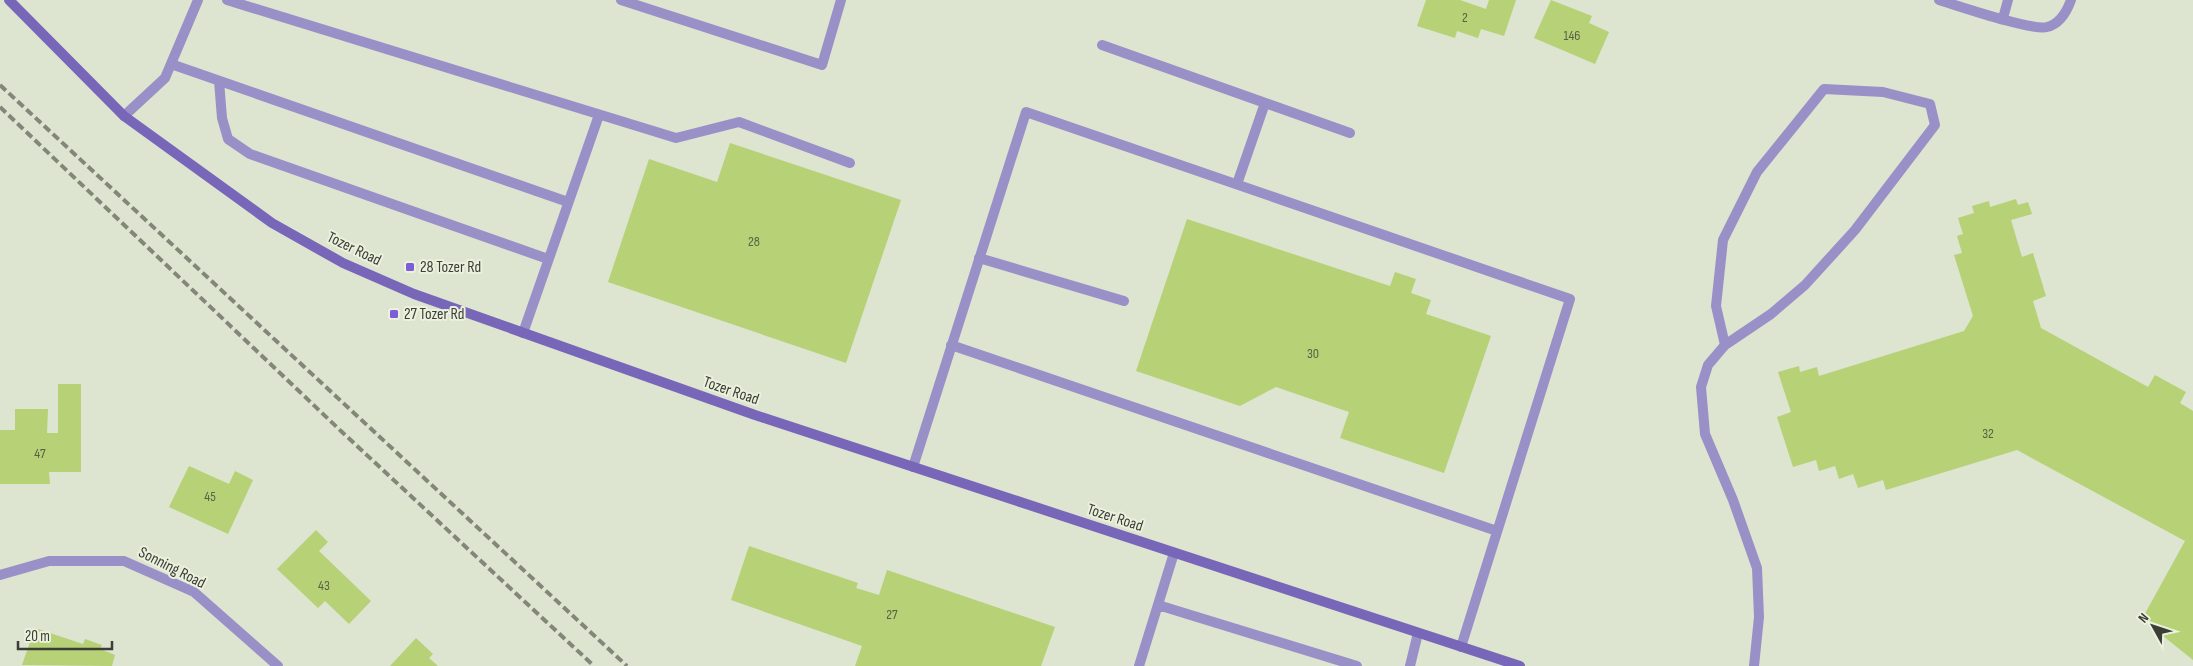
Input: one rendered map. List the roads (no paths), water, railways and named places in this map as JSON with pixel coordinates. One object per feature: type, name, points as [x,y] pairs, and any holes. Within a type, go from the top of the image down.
[{"type":"main road","name":"Tozer Road","points":[[8,0],[124,116],[272,223],[343,263],[414,294],[755,415],[1520,666]]},
{"type":"street","points":[[124,116],[166,78],[198,0]]},
{"type":"street","points":[[227,0],[676,138],[739,122],[850,163]]},
{"type":"street","points":[[622,0],[822,65],[841,0]]},
{"type":"street","points":[[1939,0],[2030,27],[2048,27],[2066,14],[2071,0]]},
{"type":"street","points":[[2003,18],[2008,0]]},
{"type":"street","points":[[1102,45],[1350,133]]},
{"type":"street","points":[[171,64],[568,202]]},
{"type":"street","points":[[219,81],[222,118],[228,139],[250,154],[548,259]]},
{"type":"street","points":[[1725,345],[1716,306],[1723,240],[1757,172],[1824,89],[1882,92],[1930,104],[1935,125],[1855,230],[1805,285],[1771,314],[1725,345],[1708,365],[1701,387],[1706,434],[1733,500],[1757,568],[1759,617],[1754,666]]},
{"type":"street","points":[[1237,184],[1266,103]]},
{"type":"street","points":[[912,467],[1026,112],[1570,299],[1461,647]]},
{"type":"street","points":[[523,333],[598,115]]},
{"type":"street","points":[[979,258],[1124,301]]},
{"type":"street","points":[[951,346],[1497,531]]},
{"type":"street","points":[[1139,666],[1174,553]]},
{"type":"street","name":"Sonning Road","points":[[0,575],[48,560],[124,561],[194,592],[278,666]]},
{"type":"street","points":[[1158,606],[1357,666]]},
{"type":"street","points":[[1410,666],[1418,633]]},
{"type":"railway","points":[[0,85],[627,666]]},
{"type":"railway","points":[[0,107],[342,432],[594,666]]},
{"type":"place","name":"28 Tozer Rd","points":[[410,267]]},
{"type":"place","name":"27 Tozer Rd","points":[[394,314]]}]
